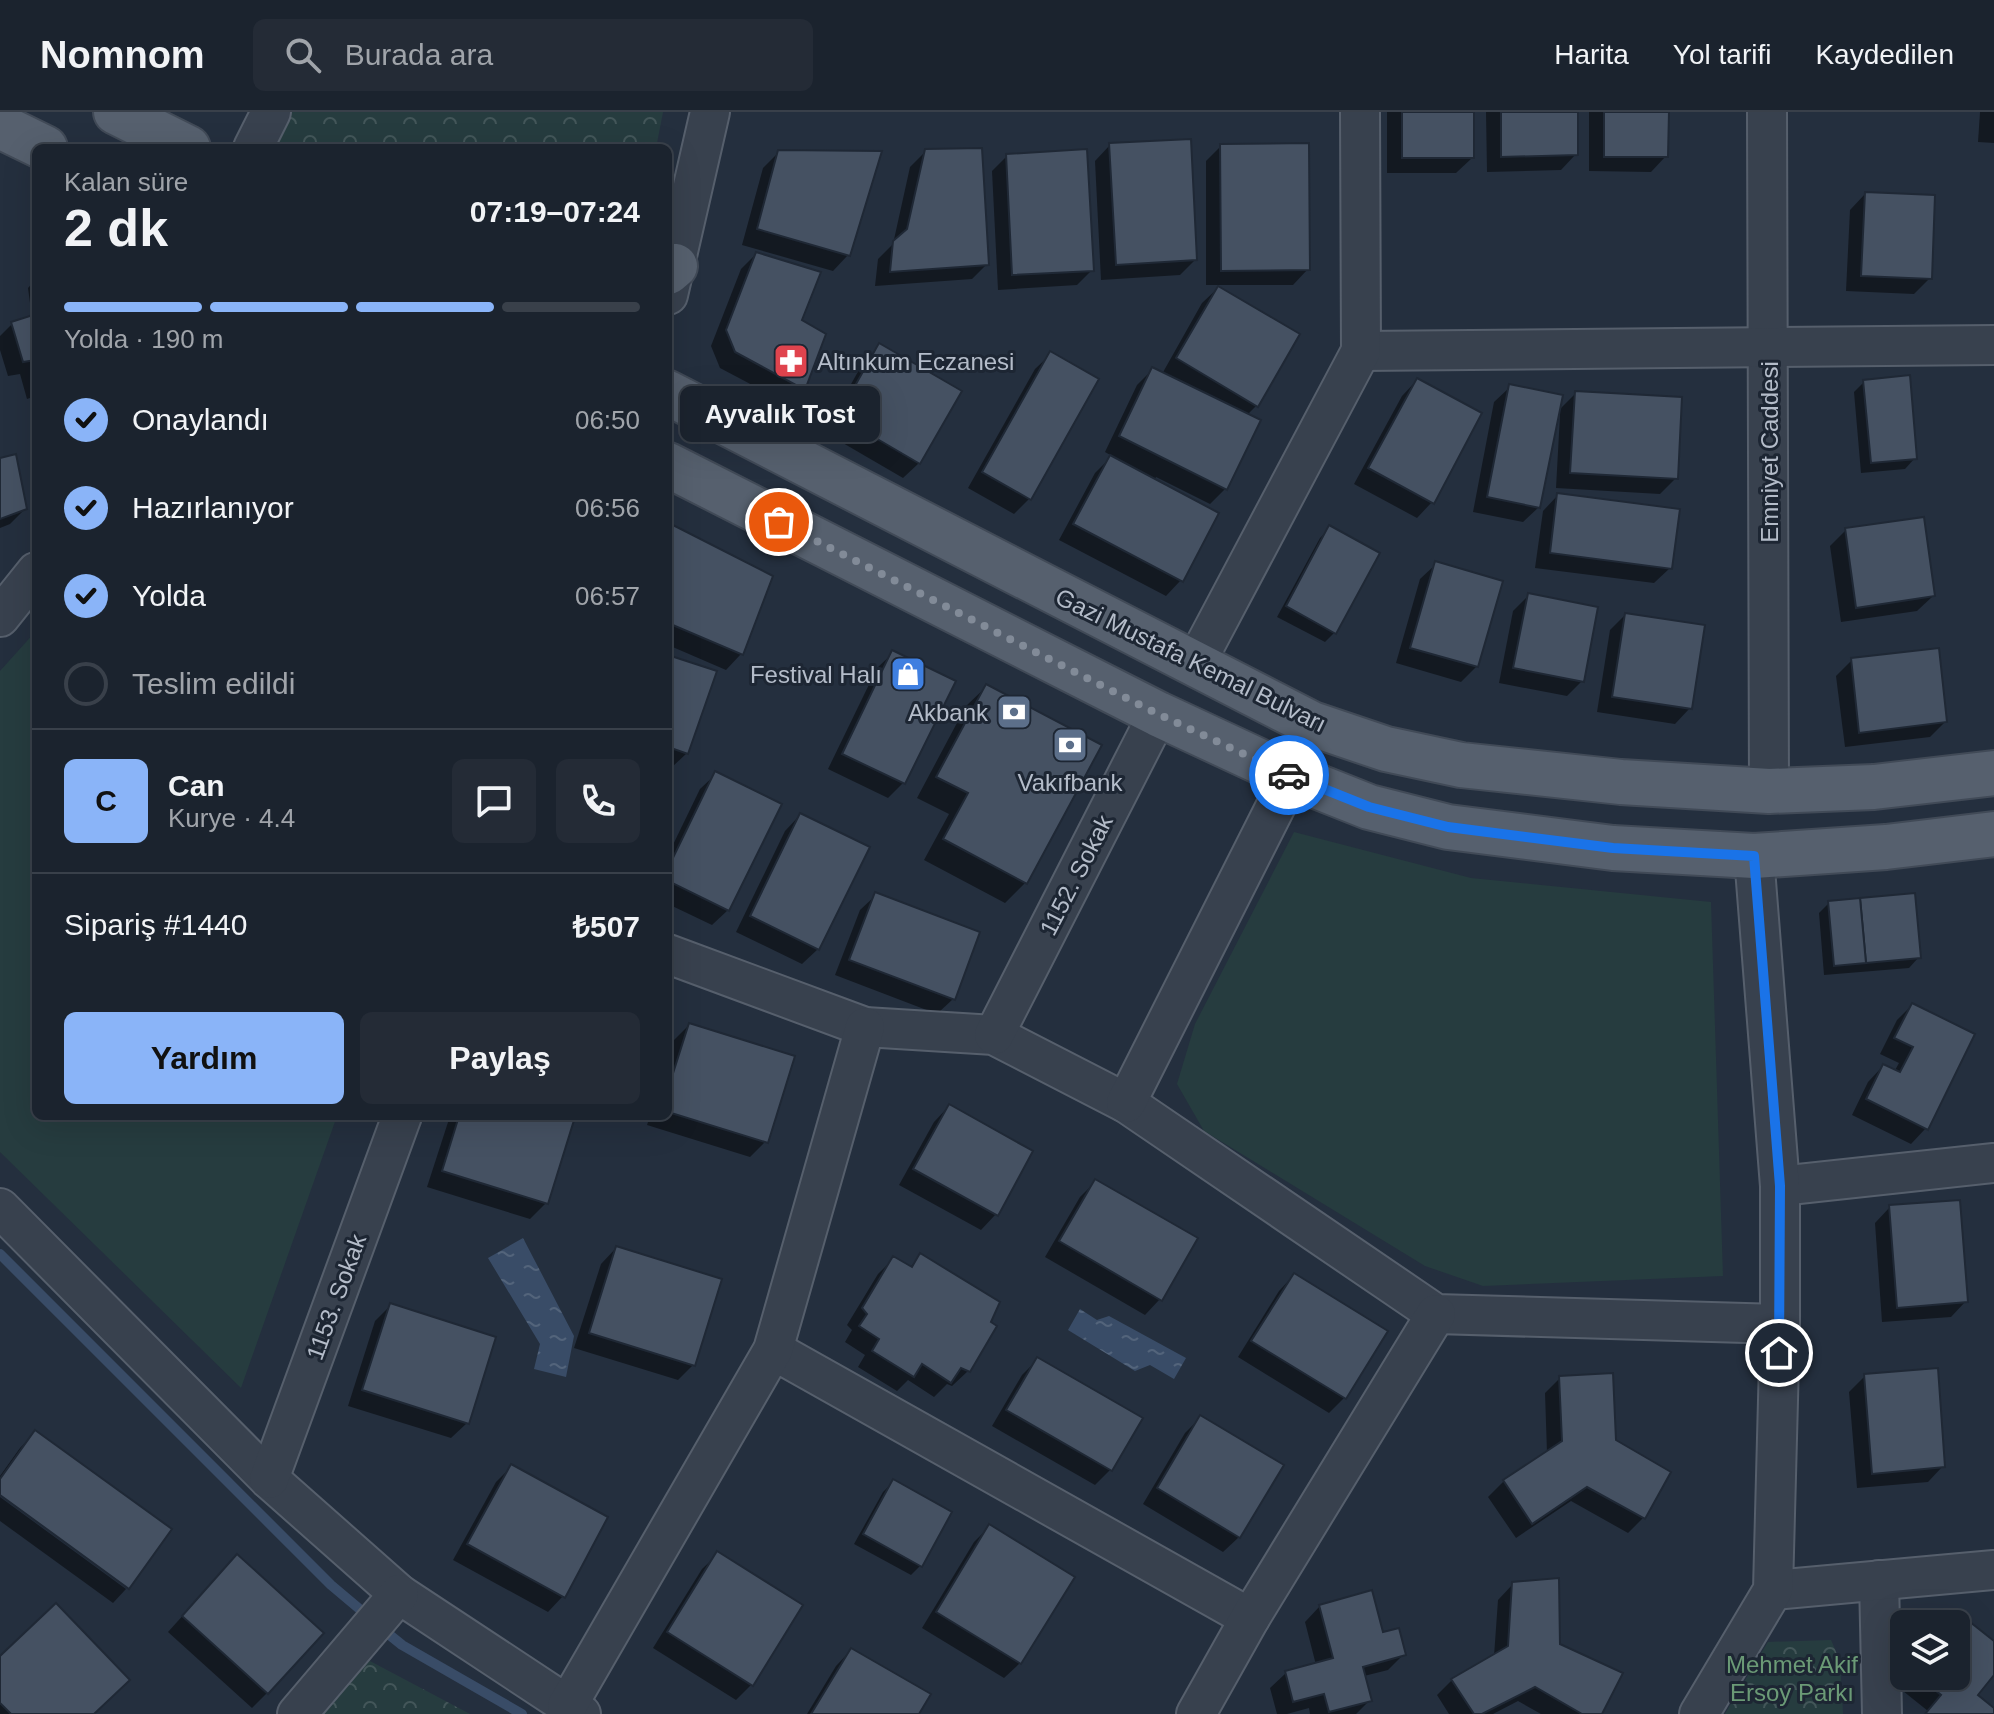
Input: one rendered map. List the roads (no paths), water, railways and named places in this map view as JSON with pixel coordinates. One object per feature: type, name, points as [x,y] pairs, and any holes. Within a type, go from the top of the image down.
[{"type":"main road","points":[[116,112],[180,144]]},
{"type":"main road","points":[[0,126],[37,144]]},
{"type":"main road","name":"Gazi Mustafa Kemal Bulvarı","points":[[672,395],[1312,724],[1386,749],[1461,765],[1621,782],[1769,791],[1874,787],[1994,773]]},
{"type":"main road","points":[[672,467],[1158,714],[1291,776],[1369,807],[1448,827],[1613,848],[1754,856],[1886,847],[1994,834]]},
{"type":"street","points":[[255,144],[271,112]]},
{"type":"street","points":[[672,270],[710,112]]},
{"type":"street","points":[[1195,664],[1361,351],[1360,112]]},
{"type":"street","name":"Emniyet Caddesi","points":[[1767,112],[1769,791]]},
{"type":"street","points":[[1361,351],[1994,345]]},
{"type":"street","points":[[0,617],[32,577]]},
{"type":"street","name":"1152. Sokak","points":[[994,1035],[1158,714]]},
{"type":"street","points":[[1126,1103],[1291,776]]},
{"type":"street","points":[[1699,1714],[1773,1590],[1780,1186],[1754,856]]},
{"type":"street","points":[[672,955],[865,1027],[994,1035],[1126,1103],[1436,1314],[1780,1324]]},
{"type":"street","points":[[0,1208],[269,1479],[394,1599],[574,1710],[773,1350],[865,1027]]},
{"type":"street","name":"1153. Sokak","points":[[269,1479],[401,1120]]},
{"type":"street","points":[[1780,1186],[1994,1163]]},
{"type":"street","points":[[1196,1714],[1250,1618],[1436,1314]]},
{"type":"street","points":[[773,1350],[1250,1618]]},
{"type":"street","points":[[1773,1590],[1994,1570]]},
{"type":"street","points":[[1879,1580],[1882,1714]]},
{"type":"street","points":[[297,1714],[394,1599]]},
{"type":"water","points":[[523,1238],[574,1336],[566,1377],[534,1369],[540,1344],[488,1258]]},
{"type":"water","points":[[1080,1309],[1097,1320],[1109,1316],[1186,1358],[1174,1379],[1150,1365],[1135,1371],[1068,1330]]},
{"type":"waterway","points":[[0,1254],[331,1585],[369,1617]]},
{"type":"waterway","points":[[381,1628],[402,1645],[522,1714]]},
{"type":"place","name":"Altınkum Eczanesi","points":[[791,361]]},
{"type":"place","name":"Ayvalık Tost","points":[[779,522]]},
{"type":"place","name":"Festival Halı","points":[[908,674]]},
{"type":"place","name":"Akbank","points":[[1014,712]]},
{"type":"place","name":"Vakıfbank","points":[[1070,745]]},
{"type":"park label","name":"Mehmet Akif Ersoy Parkı","points":[[1792,1678]]}]
